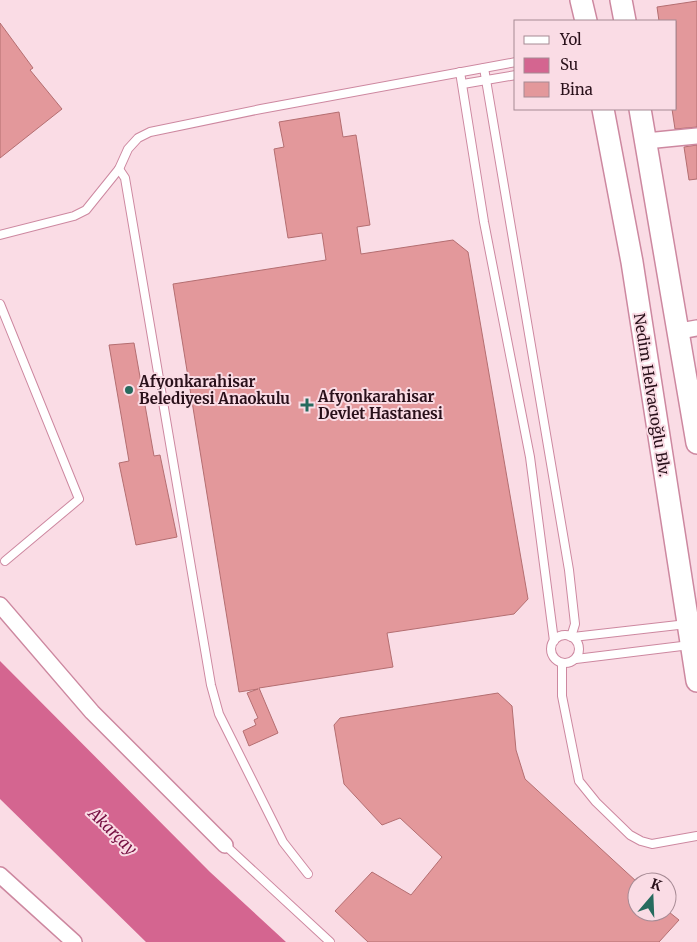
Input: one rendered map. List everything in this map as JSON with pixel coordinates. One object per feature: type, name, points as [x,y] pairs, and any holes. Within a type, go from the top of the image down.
[{"type":"main road","points":[[581,0],[586,20]]},
{"type":"main road","points":[[621,0],[625,20]]},
{"type":"main road","name":"Nedim Helvacıoğlu Blv.","points":[[603,110],[632,262],[692,632],[697,682]]},
{"type":"main road","points":[[640,110],[688,329],[697,443]]},
{"type":"street","points":[[646,142],[697,136]]},
{"type":"street","points":[[0,605],[92,712],[225,845]]},
{"type":"street","points":[[0,875],[74,942]]},
{"type":"lane","points":[[0,234],[86,210],[119,169],[128,149],[138,138],[150,132],[514,62]]},
{"type":"lane","points":[[484,68],[569,570],[574,624],[572,637],[579,645],[576,658]]},
{"type":"lane","points":[[460,72],[484,222],[530,457],[554,641],[552,654],[562,663],[562,696],[579,781],[596,802],[630,835],[641,841],[652,844],[697,836]]},
{"type":"lane","points":[[463,84],[514,74]]},
{"type":"lane","points":[[119,169],[125,178],[211,684],[219,714],[283,842],[308,874]]},
{"type":"lane","points":[[0,304],[79,499],[5,561]]},
{"type":"lane","points":[[554,641],[563,636],[692,632]]},
{"type":"lane","points":[[562,663],[576,658],[692,632]]},
{"type":"lane","points":[[225,845],[330,942]]},
{"type":"water","name":"Akarçay","points":[[0,661],[210,872],[286,942],[146,942],[0,799]]},
{"type":"building","points":[[697,1],[697,127],[675,129],[672,110],[677,110],[677,20],[659,20],[657,7]]},
{"type":"building","points":[[0,23],[33,68],[30,70],[62,109],[0,158]]},
{"type":"building","points":[[339,112],[343,137],[356,135],[370,225],[357,227],[361,254],[453,240],[468,252],[528,599],[514,614],[387,633],[393,667],[259,688],[278,733],[249,746],[243,731],[256,725],[254,720],[258,718],[247,693],[258,689],[239,692],[173,284],[326,260],[322,233],[288,238],[274,149],[284,147],[279,122]]},
{"type":"building","points":[[697,145],[697,179],[689,180],[684,147]]},
{"type":"building","points":[[134,343],[154,456],[160,455],[177,537],[136,545],[119,463],[129,461],[109,345]]},
{"type":"building","points":[[498,693],[512,706],[516,750],[525,779],[627,873],[627,922],[677,922],[677,918],[679,920],[659,942],[368,942],[335,911],[372,872],[411,895],[442,857],[400,818],[382,825],[344,784],[334,725],[340,718]]},
{"type":"place","name":"Afyonkarahisar Belediyesi Anaokulu","points":[[129,390]]},
{"type":"place","name":"Afyonkarahisar Devlet Hastanesi","points":[[307,405]]}]
